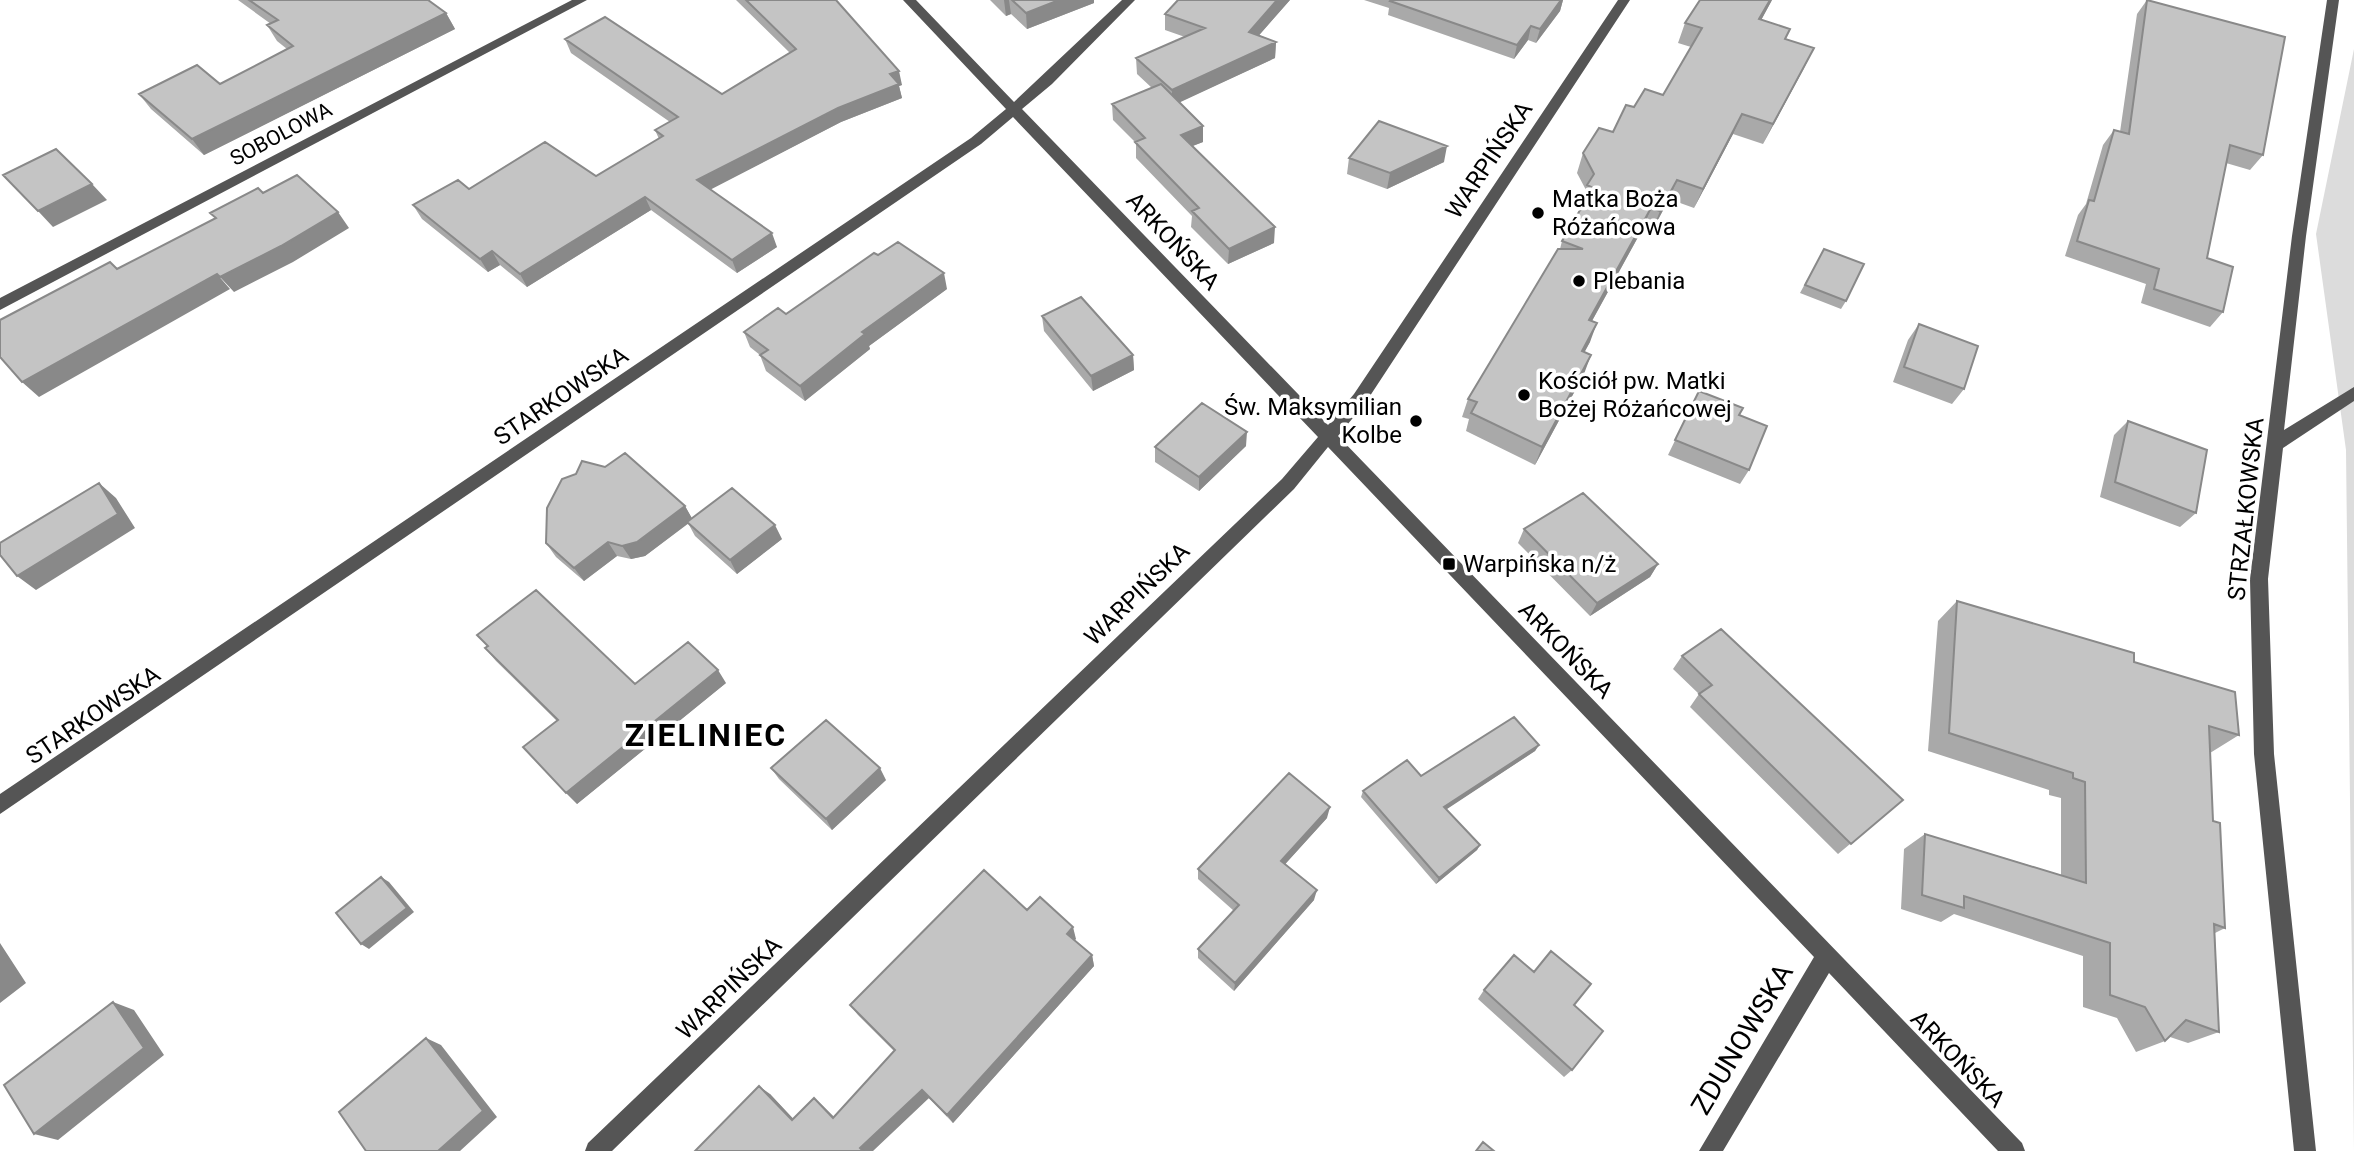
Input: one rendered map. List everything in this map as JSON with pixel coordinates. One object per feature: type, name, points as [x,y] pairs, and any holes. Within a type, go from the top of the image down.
[{"type":"street","name":"SOBOLOWA","points":[[0,305],[581,0]]},
{"type":"street","name":"ARKOŃSKA","points":[[909,0],[1326,438],[2014,1151]]},
{"type":"street","name":"STARKOWSKA","points":[[0,805],[953,157],[1014,108],[1129,0]]},
{"type":"street","name":"WARPIŃSKA","points":[[596,1151],[1288,484],[1360,398],[1625,0]]},
{"type":"street","name":"STRZAŁKOWSKA","points":[[2305,1151],[2264,754],[2259,579],[2277,443],[2299,236],[2333,0]]},
{"type":"street","points":[[2277,443],[2354,393]]},
{"type":"street","name":"ZDUNOWSKA","points":[[1710,1151],[1826,957]]},
{"type":"shaded area","points":[[2354,49],[2354,1151],[2346,450],[2316,234]]},
{"type":"building","points":[[249,0],[428,0],[446,13],[192,139],[139,94],[197,65],[220,84],[293,46],[267,25],[278,20]]},
{"type":"building","points":[[746,0],[836,0],[899,71],[890,74],[899,84],[838,108],[697,180],[772,233],[732,260],[645,197],[520,274],[492,251],[480,259],[413,205],[458,180],[469,189],[545,142],[596,176],[663,136],[655,130],[678,117],[565,39],[605,17],[722,94],[796,49]]},
{"type":"building","points":[[1012,0],[1059,0],[1026,13]]},
{"type":"building","points":[[1178,0],[1277,0],[1249,32],[1276,42],[1172,90],[1136,58],[1205,28],[1165,14]]},
{"type":"building","points":[[1391,0],[1561,0],[1540,29],[1531,26],[1517,45]]},
{"type":"building","points":[[1700,0],[1770,0],[1759,19],[1790,29],[1785,39],[1814,48],[1773,124],[1742,114],[1703,189],[1677,180],[1660,211],[1651,208],[1589,320],[1597,323],[1582,351],[1591,355],[1542,447],[1471,413],[1477,402],[1468,399],[1558,249],[1583,249],[1562,241],[1593,188],[1587,185],[1594,174],[1583,153],[1599,128],[1613,132],[1626,105],[1634,107],[1645,89],[1663,95],[1702,28],[1685,23]]},
{"type":"building","points":[[2147,0],[2285,37],[2263,155],[2230,145],[2207,258],[2233,267],[2223,312],[2154,289],[2159,269],[2077,241],[2089,200],[2094,201],[2114,130],[2129,134]]},
{"type":"building","points":[[1161,84],[1203,126],[1181,135],[1275,227],[1229,249],[1192,211],[1199,208],[1135,142],[1145,138],[1112,104]]},
{"type":"building","points":[[1379,121],[1447,146],[1390,173],[1349,158]]},
{"type":"building","points":[[56,149],[92,184],[38,211],[3,175]]},
{"type":"building","points":[[297,175],[338,212],[281,246],[220,277],[217,274],[22,382],[0,357],[0,320],[110,262],[117,269],[216,218],[210,213],[258,188],[263,193]]},
{"type":"building","points":[[898,242],[944,273],[862,332],[865,334],[800,386],[760,355],[768,350],[744,332],[778,308],[786,314],[874,253],[878,255]]},
{"type":"building","points":[[1824,249],[1864,264],[1846,301],[1805,285]]},
{"type":"building","points":[[1081,297],[1133,355],[1091,376],[1042,316]]},
{"type":"building","points":[[1919,324],[1978,346],[1964,389],[1904,367]]},
{"type":"building","points":[[1699,391],[1743,408],[1739,415],[1767,426],[1749,470],[1675,440]]},
{"type":"building","points":[[1202,403],[1247,432],[1199,477],[1155,447]]},
{"type":"building","points":[[2128,421],[2207,450],[2196,513],[2115,482]]},
{"type":"building","points":[[625,453],[685,506],[637,542],[622,546],[608,542],[574,568],[546,543],[547,508],[562,479],[576,474],[582,461],[605,467]]},
{"type":"building","points":[[99,483],[118,514],[17,576],[0,555],[0,543]]},
{"type":"building","points":[[732,488],[775,525],[730,560],[687,522]]},
{"type":"building","points":[[1583,493],[1658,564],[1597,603],[1524,529]]},
{"type":"building","points":[[536,590],[635,684],[688,642],[718,670],[566,793],[523,747],[558,720],[485,648],[488,646],[477,635]]},
{"type":"building","points":[[1957,601],[2134,653],[2134,662],[2235,692],[2239,735],[2209,726],[2213,821],[2220,823],[2225,928],[2214,924],[2219,1032],[2186,1020],[2165,1041],[2145,1007],[2110,995],[2110,943],[1964,896],[1964,908],[1922,895],[1925,834],[2086,883],[2085,782],[2073,778],[2073,773],[1949,733]]},
{"type":"building","points":[[1721,629],[1903,800],[1851,844],[1699,694],[1712,685],[1682,656]]},
{"type":"building","points":[[1514,717],[1539,745],[1444,807],[1480,845],[1439,878],[1363,791],[1407,760],[1421,776]]},
{"type":"building","points":[[826,720],[880,768],[826,819],[771,768]]},
{"type":"building","points":[[1289,773],[1330,807],[1281,861],[1317,890],[1235,983],[1198,949],[1239,905],[1198,869]]},
{"type":"building","points":[[984,870],[1027,910],[1040,897],[1073,927],[1067,934],[1092,955],[947,1115],[922,1090],[860,1148],[863,1151],[695,1151],[759,1086],[792,1120],[814,1098],[833,1118],[895,1050],[850,1005]]},
{"type":"building","points":[[381,877],[407,908],[361,944],[336,913]]},
{"type":"building","points":[[1551,951],[1591,984],[1574,1005],[1603,1031],[1572,1070],[1484,990],[1514,955],[1534,972]]},
{"type":"building","points":[[113,1002],[144,1048],[34,1134],[4,1085]]},
{"type":"building","points":[[426,1038],[483,1111],[438,1151],[366,1151],[339,1112]]},
{"type":"building","points":[[1483,1142],[1494,1151],[1476,1151]]},
{"type":"place","name":"Matka Boża Różańcowa","points":[[1538,213]]},
{"type":"place","name":"Plebania","points":[[1579,281]]},
{"type":"place","name":"Kościół pw. Matki Bożej Różańcowej","points":[[1524,395]]},
{"type":"place","name":"Św. Maksymilian Kolbe","points":[[1416,421]]},
{"type":"place","name":"Warpińska n/ż","points":[[1449,564]]},
{"type":"district","name":"ZIELINIEC","points":[[706,735]]}]
